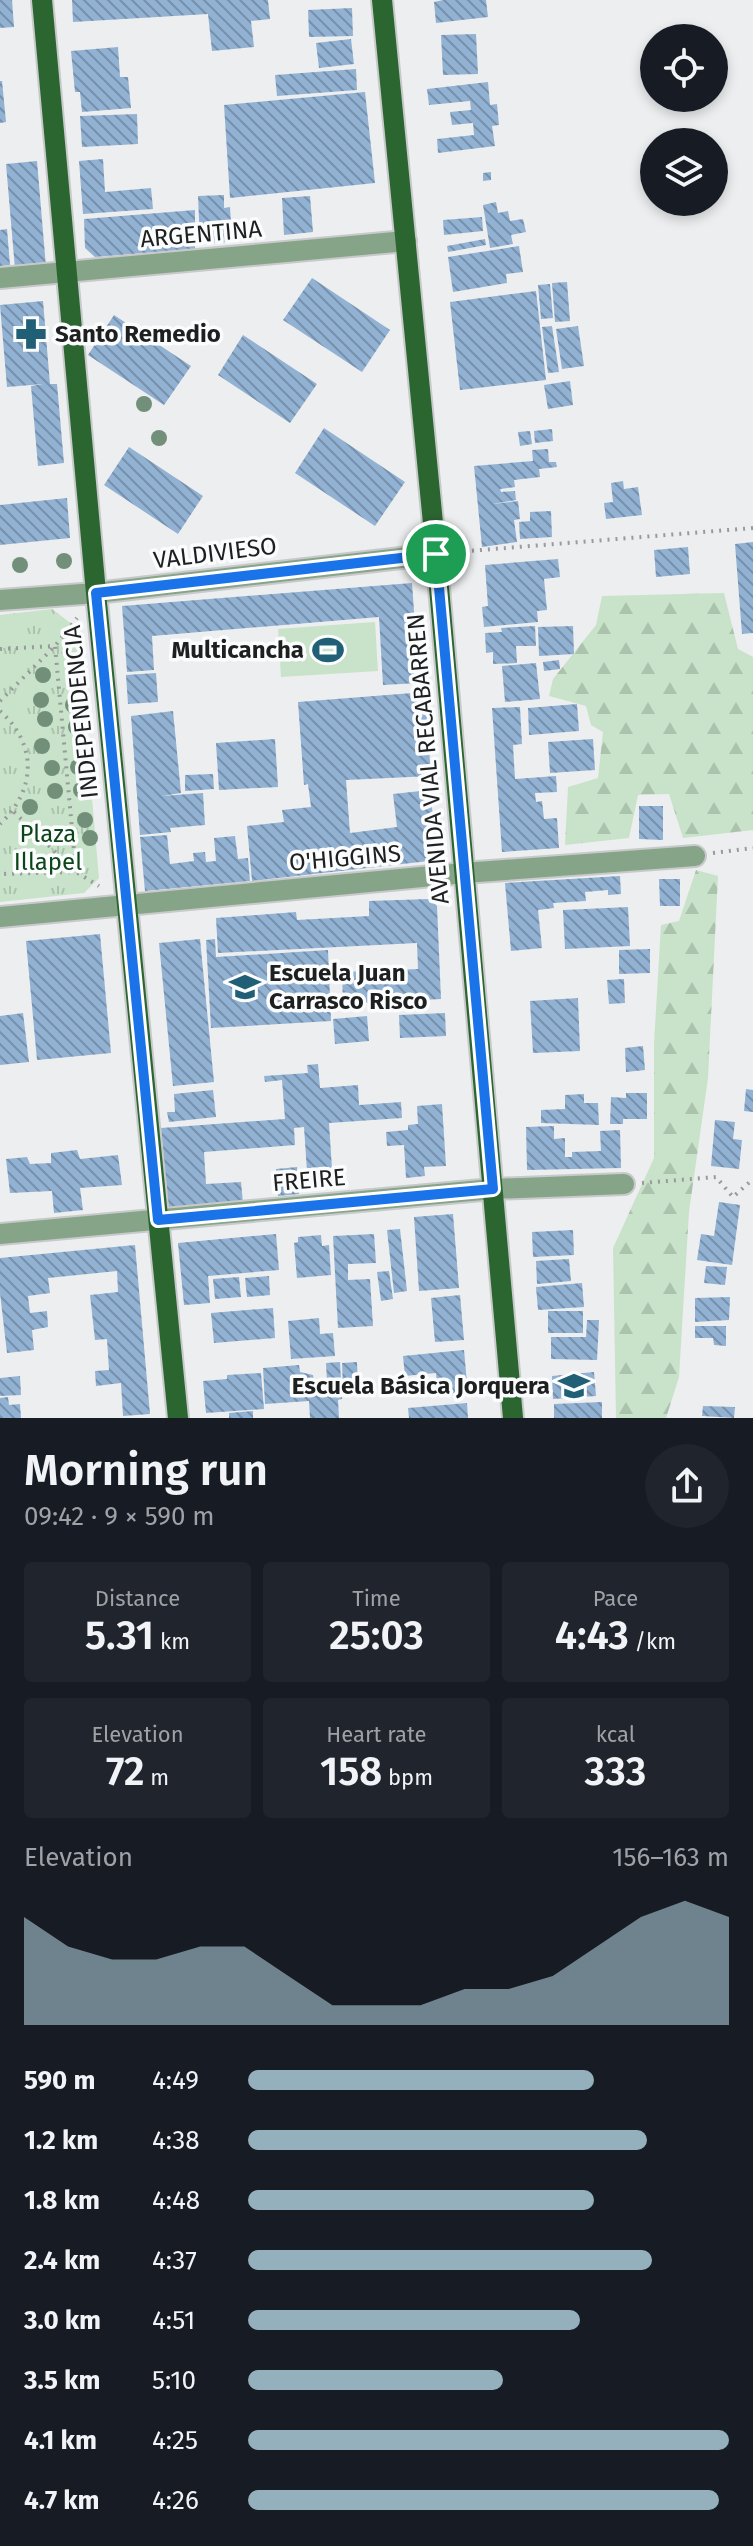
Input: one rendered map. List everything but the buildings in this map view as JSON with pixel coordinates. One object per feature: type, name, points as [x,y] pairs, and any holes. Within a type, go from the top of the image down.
[{"type":"main road","name":"INDEPENDENCIA","points":[[42,0],[96,593],[178,1418]]},
{"type":"main road","name":"AVENIDA VIAL RECABARREN","points":[[382,0],[436,554],[513,1418]]},
{"type":"street","name":"ARGENTINA","points":[[0,278],[406,241]]},
{"type":"street","name":"VALDIVIESO","points":[[0,600],[96,593],[436,554]]},
{"type":"street","name":"O'HIGGINS","points":[[0,917],[464,873],[695,856]]},
{"type":"street","name":"FREIRE","points":[[0,1234],[493,1189],[624,1184]]},
{"type":"path","points":[[436,554],[753,528]]},
{"type":"path","points":[[0,701],[55,646],[96,593]]},
{"type":"path","points":[[0,649],[55,646]]},
{"type":"path","points":[[55,646],[76,872]]},
{"type":"path","points":[[0,711],[13,722],[24,743],[28,766],[25,790],[14,812],[0,824]]},
{"type":"path","points":[[14,812],[76,872],[127,904]]},
{"type":"path","points":[[695,856],[753,848]]},
{"type":"path","points":[[0,874],[76,872]]},
{"type":"path","points":[[624,1184],[716,1177],[733,1197],[753,1179]]},
{"type":"green space","points":[[724,593],[738,649],[753,657],[753,830],[683,838],[669,794],[638,795],[629,838],[565,845],[568,787],[598,778],[603,732],[591,725],[586,706],[549,696],[553,679],[596,625],[602,596]]},
{"type":"green space","name":"Plaza Illapel","points":[[52,609],[77,628],[99,878],[84,893],[0,902],[0,615]]},
{"type":"green space","name":"Multicancha","points":[[375,622],[378,671],[281,677],[278,629]]},
{"type":"green space","points":[[696,870],[718,876],[708,1078],[689,1212],[679,1377],[666,1418],[616,1418],[613,1248],[654,1158],[654,1044],[661,925],[679,921]]},
{"type":"place","name":"Santo Remedio","points":[[31,334]]},
{"type":"place","name":"Multicancha","points":[[328,650]]},
{"type":"place","name":"Escuela Juan Carrasco Risco","points":[[245,987]]},
{"type":"place","name":"Escuela Básica Jorquera","points":[[574,1386]]},
{"type":"route","points":[[436,554],[493,1189],[158,1220],[96,593],[436,554]]}]
